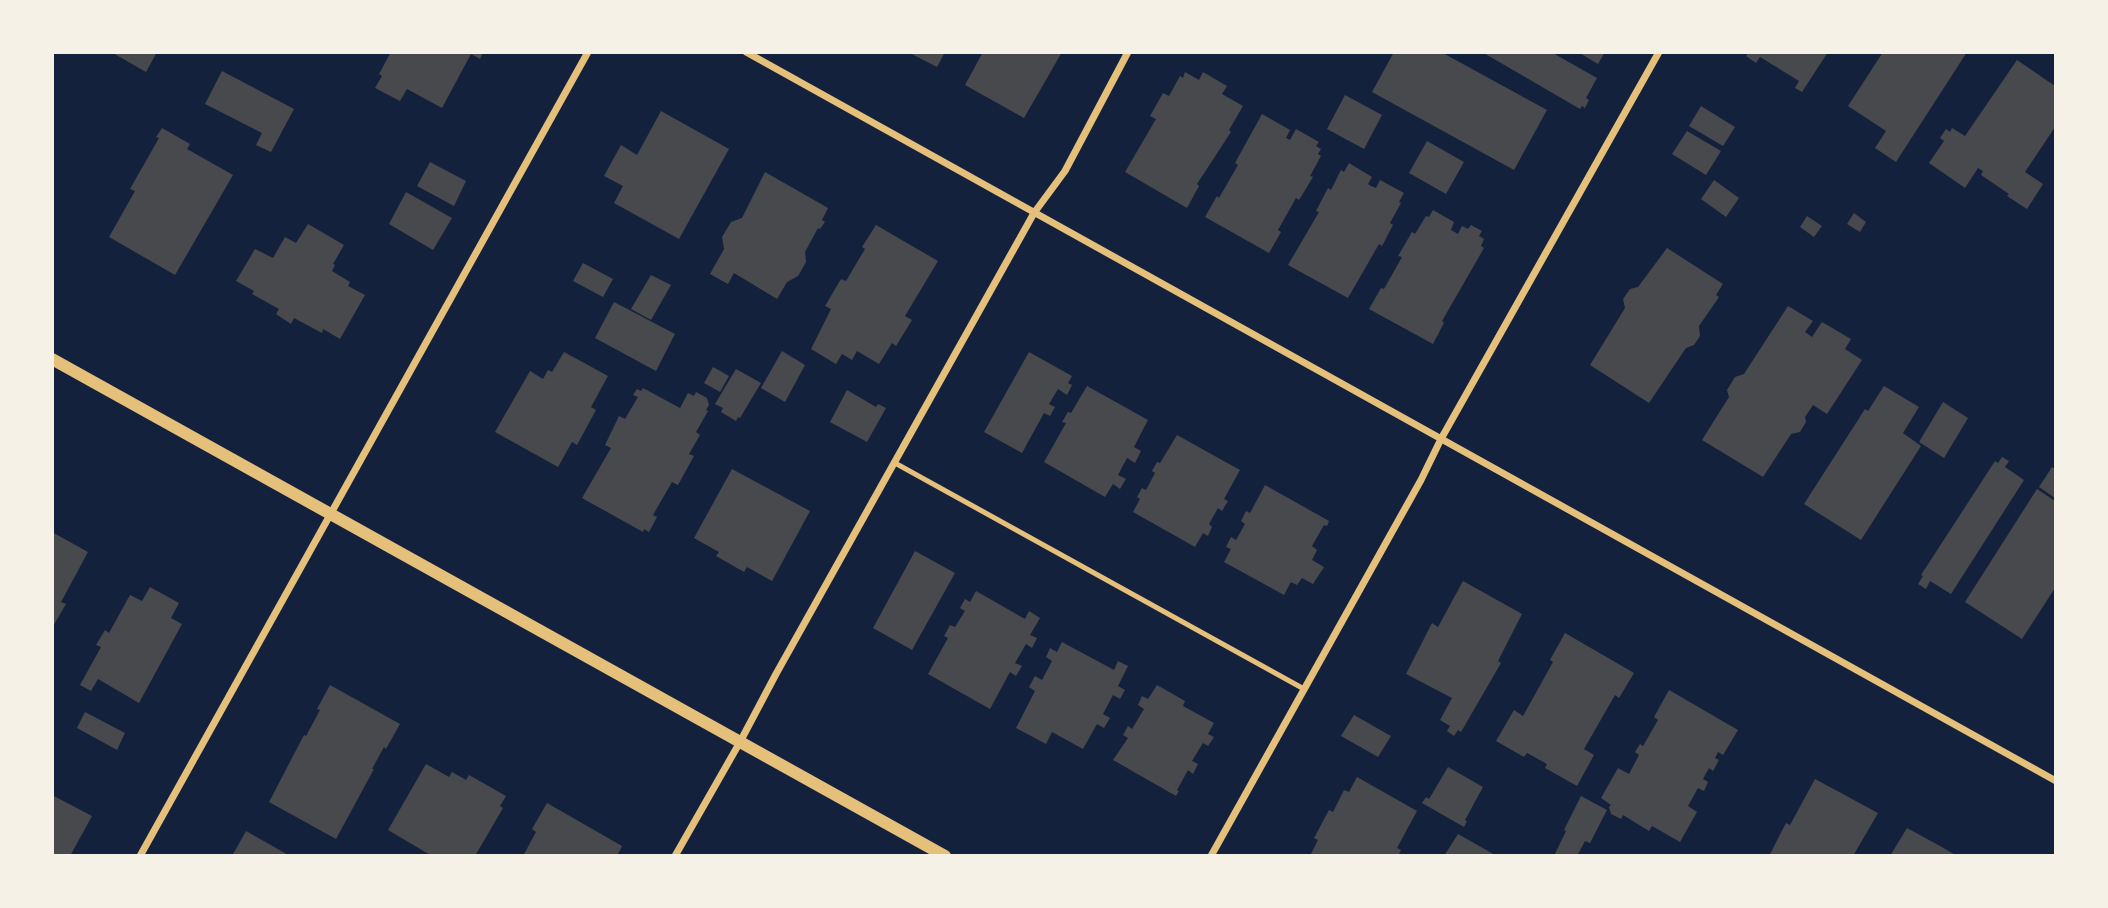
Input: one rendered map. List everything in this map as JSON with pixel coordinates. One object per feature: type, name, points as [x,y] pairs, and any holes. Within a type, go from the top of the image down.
[{"type":"street","points":[[140,856],[588,52]]},
{"type":"street","points":[[746,52],[2056,781]]},
{"type":"street","points":[[675,856],[1034,213],[1065,171],[1128,52]]},
{"type":"street","points":[[1211,856],[1659,52]]},
{"type":"street","points":[[52,359],[945,856]]},
{"type":"lane","points":[[895,463],[1304,689]]},
{"type":"building","points":[[111,52],[157,52],[146,72]]},
{"type":"building","points":[[391,52],[483,52],[480,59],[471,54],[442,108],[407,89],[400,101],[375,88]]},
{"type":"building","points":[[908,52],[945,52],[937,67]]},
{"type":"building","points":[[983,52],[1062,52],[1024,118],[965,85]]},
{"type":"building","points":[[1394,52],[1441,52],[1547,110],[1514,170],[1372,92]]},
{"type":"building","points":[[1482,52],[1551,52],[1597,78],[1586,98],[1589,100],[1585,108],[1582,106],[1580,109]]},
{"type":"building","points":[[1578,52],[1605,52],[1598,64]]},
{"type":"building","points":[[1749,52],[1828,52],[1802,92],[1795,88],[1799,81],[1760,57],[1756,63],[1746,56]]},
{"type":"building","points":[[1883,52],[1967,52],[1896,162],[1875,148],[1886,131],[1848,106]]},
{"type":"building","points":[[2017,60],[2055,86],[2055,127],[2025,172],[2043,184],[2027,209],[1981,175],[1983,171],[1978,168],[1965,188],[1929,163],[1944,141],[1940,138],[1946,129],[1950,132],[1952,128],[1965,136]]},
{"type":"building","points":[[222,71],[294,109],[271,152],[256,145],[262,133],[205,104]]},
{"type":"building","points":[[1185,72],[1199,80],[1203,72],[1227,86],[1222,94],[1243,106],[1229,130],[1231,132],[1197,184],[1199,186],[1187,208],[1125,172],[1156,119],[1150,116],[1163,93],[1169,96]]},
{"type":"building","points":[[1345,95],[1382,115],[1364,149],[1327,129]]},
{"type":"building","points":[[1701,106],[1735,127],[1723,146],[1689,126]]},
{"type":"building","points":[[661,111],[729,149],[679,239],[614,203],[623,186],[604,176],[621,145],[637,155]]},
{"type":"building","points":[[1262,114],[1290,130],[1286,138],[1290,140],[1296,129],[1319,142],[1316,146],[1321,149],[1318,154],[1321,156],[1310,176],[1313,177],[1299,200],[1296,198],[1269,253],[1205,217],[1238,165],[1235,163]]},
{"type":"building","points":[[162,128],[190,144],[187,149],[233,175],[175,275],[109,237],[135,191],[130,189]]},
{"type":"building","points":[[1687,131],[1721,151],[1706,175],[1672,154]]},
{"type":"building","points":[[1427,141],[1464,162],[1446,194],[1409,173]]},
{"type":"building","points":[[430,162],[466,181],[454,206],[417,186]]},
{"type":"building","points":[[1349,163],[1372,177],[1368,184],[1371,186],[1376,188],[1380,180],[1404,193],[1390,223],[1393,225],[1382,246],[1379,244],[1348,298],[1288,265],[1319,212],[1316,211],[1328,188],[1331,190],[1341,170],[1344,172]]},
{"type":"building","points":[[765,172],[828,208],[822,220],[825,222],[818,228],[805,252],[806,262],[798,276],[787,282],[777,299],[734,273],[728,284],[710,274],[724,249],[722,237],[731,222],[742,218]]},
{"type":"building","points":[[1714,180],[1739,198],[1726,217],[1701,199]]},
{"type":"building","points":[[406,192],[452,218],[433,250],[389,224]]},
{"type":"building","points":[[1433,210],[1454,222],[1451,230],[1458,234],[1462,226],[1468,229],[1471,225],[1482,231],[1479,236],[1484,239],[1481,246],[1484,248],[1442,321],[1444,323],[1433,344],[1369,309],[1402,257],[1398,256],[1412,232],[1415,234]]},
{"type":"building","points":[[1854,213],[1866,222],[1860,232],[1847,224]]},
{"type":"building","points":[[1807,216],[1822,226],[1814,237],[1800,227]]},
{"type":"building","points":[[308,224],[344,245],[332,271],[350,282],[348,286],[365,295],[340,339],[294,318],[291,324],[276,314],[279,309],[252,294],[254,291],[236,281],[255,249],[273,258],[285,237],[296,243]]},
{"type":"building","points":[[876,225],[938,261],[905,316],[912,320],[896,346],[892,343],[879,364],[857,351],[852,360],[842,354],[836,364],[811,349],[831,309],[825,306],[841,279],[846,281]]},
{"type":"building","points":[[1667,248],[1723,284],[1716,295],[1719,297],[1699,326],[1700,336],[1694,345],[1686,348],[1649,403],[1590,365],[1625,308],[1623,299],[1630,289],[1638,287]]},
{"type":"building","points":[[583,263],[613,279],[603,297],[573,281]]},
{"type":"building","points":[[651,275],[671,285],[651,320],[631,309]]},
{"type":"building","points":[[614,302],[675,334],[656,371],[595,338]]},
{"type":"building","points":[[1788,306],[1813,321],[1805,332],[1812,337],[1822,322],[1851,339],[1845,349],[1862,360],[1827,414],[1813,405],[1800,432],[1791,434],[1763,477],[1702,440],[1729,397],[1727,390],[1735,377],[1744,374]]},
{"type":"building","points":[[782,351],[805,365],[785,402],[761,388]]},
{"type":"building","points":[[564,352],[608,376],[591,407],[596,410],[577,445],[572,442],[558,467],[495,432],[530,371],[543,379],[548,370],[552,372]]},
{"type":"building","points":[[1029,352],[1072,376],[1068,383],[1072,385],[1067,395],[1058,389],[1049,404],[1055,407],[1050,416],[1044,413],[1022,453],[984,432]]},
{"type":"building","points":[[713,367],[729,376],[720,392],[704,383]]},
{"type":"building","points":[[736,369],[761,383],[736,421],[721,412],[723,408],[715,404]]},
{"type":"building","points":[[1087,386],[1148,420],[1134,447],[1141,451],[1135,463],[1127,458],[1118,475],[1126,479],[1120,489],[1113,484],[1105,497],[1044,462],[1066,423],[1062,422],[1068,412],[1071,413]]},
{"type":"building","points":[[1884,386],[1919,407],[1903,433],[1921,446],[1861,540],[1804,504],[1865,409],[1868,411]]},
{"type":"building","points":[[643,388],[680,408],[688,393],[694,396],[696,392],[707,398],[709,405],[696,432],[700,435],[689,454],[694,456],[678,485],[672,482],[653,515],[657,517],[649,532],[644,529],[643,532],[582,498],[611,448],[605,445],[619,416],[625,419],[638,397],[633,395],[637,389],[641,391]]},
{"type":"building","points":[[847,390],[876,407],[878,404],[886,408],[867,442],[830,422]]},
{"type":"building","points":[[1943,402],[1968,418],[1944,458],[1919,442]]},
{"type":"building","points":[[1177,435],[1240,470],[1224,499],[1228,501],[1222,511],[1218,508],[1209,524],[1212,527],[1208,536],[1203,533],[1195,547],[1133,512],[1142,488],[1146,490],[1155,473],[1152,471],[1157,462],[1160,463]]},
{"type":"building","points":[[2002,457],[2009,461],[2005,467],[2024,480],[1951,594],[1930,581],[1926,589],[1918,584],[1923,576],[1921,575],[1995,461],[1998,463]]},
{"type":"building","points":[[2052,467],[2055,469],[2055,498],[2039,487]]},
{"type":"building","points":[[732,469],[810,511],[772,581],[747,567],[744,572],[716,556],[719,552],[694,538]]},
{"type":"building","points":[[1265,485],[1329,521],[1312,546],[1317,550],[1312,560],[1324,567],[1313,584],[1302,578],[1297,585],[1291,582],[1284,595],[1224,562],[1231,549],[1226,547],[1231,537],[1236,540],[1245,524],[1241,521],[1246,511],[1250,513]]},
{"type":"building","points":[[2037,489],[2055,501],[2055,588],[2022,639],[1965,602]]},
{"type":"building","points":[[52,532],[88,552],[61,602],[66,604],[52,628]]},
{"type":"building","points":[[915,551],[955,573],[912,650],[873,628]]},
{"type":"building","points":[[1463,581],[1522,614],[1498,661],[1501,663],[1461,732],[1458,730],[1454,736],[1447,731],[1450,726],[1440,720],[1452,698],[1406,674],[1432,623],[1438,627]]},
{"type":"building","points":[[150,587],[179,603],[171,618],[182,624],[139,703],[98,679],[91,691],[80,685],[101,647],[96,645],[105,630],[109,633],[130,595],[142,601]]},
{"type":"building","points":[[976,591],[1025,619],[1029,611],[1040,618],[1030,635],[1037,638],[1032,648],[1026,644],[1015,663],[1022,666],[1016,676],[1010,672],[990,709],[928,674],[948,638],[944,636],[950,625],[955,627],[965,611],[960,608],[965,599],[970,602]]},
{"type":"building","points":[[1565,633],[1634,673],[1619,698],[1615,695],[1584,749],[1594,755],[1577,786],[1545,768],[1547,764],[1527,753],[1524,757],[1496,741],[1514,710],[1523,716],[1553,662],[1550,660]]},
{"type":"building","points":[[1062,642],[1114,670],[1118,661],[1128,666],[1118,686],[1125,690],[1120,699],[1113,695],[1103,714],[1110,718],[1104,728],[1097,724],[1083,749],[1052,732],[1046,744],[1016,728],[1035,691],[1029,687],[1035,676],[1042,680],[1052,661],[1046,657],[1050,648],[1057,652]]},
{"type":"building","points":[[330,685],[400,724],[386,749],[384,747],[336,839],[269,802],[320,710],[317,709]]},
{"type":"building","points":[[1157,685],[1185,701],[1183,706],[1214,723],[1208,734],[1214,737],[1208,746],[1203,743],[1192,761],[1198,764],[1193,774],[1188,770],[1176,796],[1113,760],[1128,738],[1123,735],[1128,726],[1132,729],[1144,709],[1138,705],[1142,696],[1148,699]]},
{"type":"building","points":[[1669,690],[1738,730],[1723,755],[1718,752],[1715,758],[1719,760],[1713,771],[1709,768],[1703,779],[1708,782],[1704,791],[1698,788],[1688,806],[1697,812],[1680,842],[1652,826],[1649,831],[1623,815],[1621,819],[1611,814],[1611,805],[1601,798],[1618,768],[1629,774],[1639,755],[1635,752],[1640,744],[1643,746],[1658,720],[1654,717]]},
{"type":"building","points":[[85,712],[125,733],[117,750],[77,728]]},
{"type":"building","points":[[1354,715],[1391,736],[1378,757],[1341,736]]},
{"type":"building","points":[[426,764],[449,777],[452,772],[466,780],[469,775],[506,796],[500,806],[503,808],[475,856],[432,856],[388,830]]},
{"type":"building","points":[[1448,767],[1483,787],[1465,820],[1467,821],[1464,827],[1422,803],[1426,797],[1429,799]]},
{"type":"building","points":[[1357,777],[1417,811],[1397,848],[1401,850],[1398,856],[1310,856],[1318,840],[1314,838],[1329,810],[1333,812],[1344,790],[1349,792]]},
{"type":"building","points":[[1815,779],[1878,813],[1853,856],[1769,856],[1786,823],[1790,825]]},
{"type":"building","points":[[52,795],[92,816],[70,856],[52,856]]},
{"type":"building","points":[[1581,796],[1607,810],[1590,843],[1585,841],[1577,856],[1554,856],[1566,831],[1564,830]]},
{"type":"building","points":[[547,803],[622,846],[617,856],[523,856],[536,832],[532,829]]},
{"type":"building","points":[[1907,828],[1940,846],[1957,856],[1890,856]]},
{"type":"building","points":[[246,831],[290,856],[232,856]]},
{"type":"building","points":[[1458,834],[1488,851],[1496,856],[1444,856]]}]
